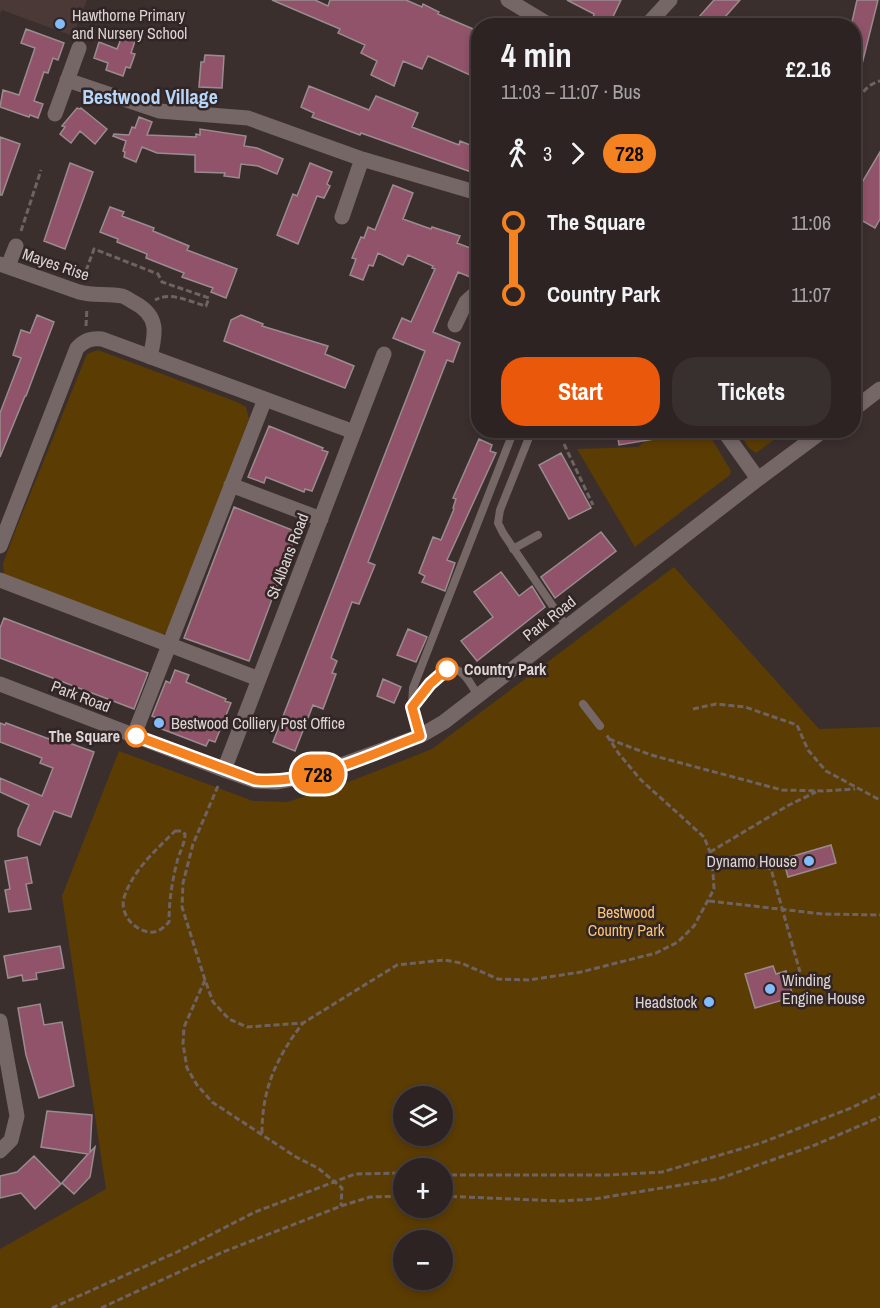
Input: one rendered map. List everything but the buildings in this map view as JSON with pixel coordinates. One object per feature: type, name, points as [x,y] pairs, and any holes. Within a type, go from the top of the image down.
[{"type":"street","points":[[508,0],[538,18]]},
{"type":"street","points":[[653,18],[670,0]]},
{"type":"street","points":[[54,114],[79,48]]},
{"type":"street","points":[[67,80],[159,111],[240,116],[362,159],[471,191]]},
{"type":"street","points":[[342,217],[362,159]]},
{"type":"street","name":"Mayes Rise","points":[[16,246],[4,265],[89,294],[122,296],[143,308]]},
{"type":"street","points":[[455,325],[466,302],[471,297]]},
{"type":"street","points":[[143,308],[152,320],[155,334],[150,357]]},
{"type":"street","points":[[0,546],[77,348],[93,338],[102,339],[354,432]]},
{"type":"street","name":"St Albans Road","points":[[224,770],[384,354]]},
{"type":"street","points":[[861,404],[880,389]]},
{"type":"street","points":[[134,735],[265,399]]},
{"type":"street","points":[[729,438],[758,478]]},
{"type":"street","name":"Park Road","points":[[0,684],[255,780],[276,782],[314,776],[420,736],[444,722],[758,478],[813,438]]},
{"type":"street","points":[[231,484],[321,519]]},
{"type":"street","points":[[0,580],[259,679]]},
{"type":"street","points":[[0,1021],[17,1116],[11,1140],[0,1151]]},
{"type":"lane","points":[[420,736],[412,707],[413,688],[511,438]]},
{"type":"lane","points":[[529,438],[500,510],[498,523],[513,549],[567,627]]},
{"type":"lane","points":[[513,549],[538,535]]},
{"type":"lane","points":[[412,707],[430,684],[443,671],[450,668],[458,670],[465,676],[478,696]]},
{"type":"lane","points":[[583,704],[600,726]]},
{"type":"path","points":[[861,96],[872,83],[880,81]]},
{"type":"path","name":"Mayes Rise","points":[[16,246],[41,170]]},
{"type":"path","points":[[85,273],[94,249],[158,274],[162,282],[209,298],[206,306],[172,296],[163,297],[143,308]]},
{"type":"path","points":[[86,325],[88,306]]},
{"type":"path","points":[[563,438],[563,446],[593,505]]},
{"type":"path","points":[[693,709],[716,704],[745,706],[797,725],[808,750],[826,771],[855,789],[880,800]]},
{"type":"path","points":[[262,1134],[262,1112],[277,1061],[303,1023],[397,965],[444,960],[461,963],[498,979],[529,980],[581,972],[656,953],[678,942],[694,926],[714,889],[712,857],[704,837],[641,780],[600,726]]},
{"type":"path","points":[[609,739],[651,755],[782,790],[855,789]]},
{"type":"path","points":[[224,770],[218,789],[193,844],[183,883],[182,907],[213,1002],[229,1019],[247,1027],[303,1023]]},
{"type":"path","points":[[710,852],[789,805],[818,791]]},
{"type":"path","points":[[175,831],[181,831],[185,834],[185,840],[172,881],[169,922],[161,930],[153,932],[142,930],[133,924],[124,909],[124,899],[137,874],[152,854],[175,831]]},
{"type":"path","points":[[712,857],[771,869],[800,972]]},
{"type":"path","points":[[172,881],[183,883]]},
{"type":"path","points":[[709,901],[823,914],[880,915]]},
{"type":"path","points":[[205,980],[184,1027],[183,1044],[187,1068],[197,1085],[213,1102],[296,1157],[318,1168],[336,1182],[342,1188],[341,1206]]},
{"type":"path","points":[[453,1175],[599,1175],[662,1172],[761,1143],[851,1108],[880,1094]]},
{"type":"path","points":[[453,1196],[559,1201],[594,1199],[718,1179],[815,1145],[880,1118]]},
{"type":"path","points":[[52,1308],[177,1252],[255,1212],[355,1174],[393,1173]]},
{"type":"path","points":[[101,1308],[223,1252],[341,1206],[370,1197],[393,1196]]},
{"type":"shaded area","name":"Hawthorne Primary and Nursery School","points":[[0,0],[87,0],[73,36],[2,10],[0,13]]},
{"type":"green space","points":[[98,350],[237,402],[246,407],[249,419],[168,632],[159,636],[4,575],[3,564],[16,529],[87,354]]},
{"type":"green space","points":[[649,438],[711,438],[731,471],[730,475],[635,547],[577,449],[638,447]]},
{"type":"green space","points":[[743,438],[776,438],[756,453],[749,448]]},
{"type":"green space","name":"Bestwood Country Park","points":[[674,567],[819,729],[880,727],[880,1308],[0,1308],[0,1249],[106,1189],[62,896],[119,751],[253,801],[287,802],[341,785],[432,749]]},
{"type":"bus line","name":"728","points":[[136,736],[255,780],[276,782],[314,776],[420,736],[412,707],[430,684],[447,669]]},
{"type":"place","name":"Hawthorne Primary and Nursery School","points":[[60,24]]},
{"type":"place","name":"Country Park","points":[[447,669]]},
{"type":"place","name":"Bestwood Colliery Post Office","points":[[159,723]]},
{"type":"place","name":"The Square","points":[[136,736]]},
{"type":"place","name":"Dynamo House","points":[[809,861]]},
{"type":"place","name":"Winding Engine House","points":[[770,989]]},
{"type":"place","name":"Headstock","points":[[709,1002]]},
{"type":"district","name":"Bestwood Village","points":[[150,96]]}]
